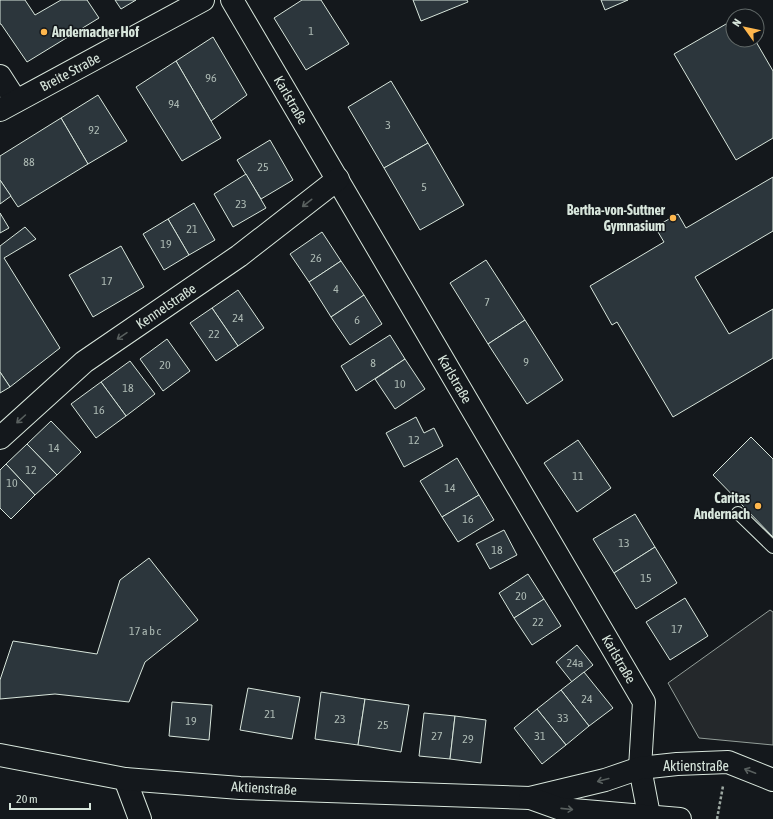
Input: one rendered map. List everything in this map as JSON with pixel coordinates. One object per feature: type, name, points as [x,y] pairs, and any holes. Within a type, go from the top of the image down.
[{"type":"street","name":"Breite Straße","points":[[8,106],[203,0]]},
{"type":"street","name":"Karlstraße","points":[[232,0],[644,702],[640,768]]},
{"type":"street","points":[[0,76],[8,106]]},
{"type":"street","name":"Kennelstraße","points":[[0,438],[84,362],[239,256],[338,179]]},
{"type":"street","name":"Aktienstraße","points":[[0,755],[125,779],[240,788],[530,798],[605,780],[640,768],[677,764],[728,762],[773,780]]},
{"type":"street","points":[[640,768],[649,816]]},
{"type":"street","points":[[125,779],[140,819]]},
{"type":"street","name":"Aktienstraße","points":[[530,798],[562,809],[680,819]]},
{"type":"lane","points":[[738,513],[773,547]]},
{"type":"path","points":[[717,819],[728,762]]},
{"type":"shaded area","points":[[770,610],[773,612],[773,745],[699,738],[668,683]]},
{"type":"building","points":[[0,0],[25,0],[35,15],[61,0],[87,0],[99,18],[27,62],[0,24]]},
{"type":"building","points":[[115,0],[136,0],[121,9]]},
{"type":"building","points":[[302,0],[321,0],[349,44],[306,70],[274,18]]},
{"type":"building","points":[[413,0],[467,0],[468,2],[421,21]]},
{"type":"building","points":[[601,0],[628,0],[605,10]]},
{"type":"building","points":[[725,25],[725,48],[760,48],[773,71],[773,138],[736,160],[674,54]]},
{"type":"building","points":[[213,37],[247,95],[211,121],[176,61]]},
{"type":"building","points":[[176,61],[221,138],[182,161],[136,87]]},
{"type":"building","points":[[391,81],[428,143],[384,168],[348,107]]},
{"type":"building","points":[[98,95],[127,141],[88,164],[61,118]]},
{"type":"building","points":[[61,118],[88,164],[18,207],[0,180],[0,156]]},
{"type":"building","points":[[270,140],[293,180],[261,199],[237,160]]},
{"type":"building","points":[[428,143],[464,205],[420,230],[384,168]]},
{"type":"building","points":[[246,174],[266,208],[233,227],[214,194]]},
{"type":"building","points":[[773,177],[773,231],[695,277],[729,334],[773,309],[773,358],[673,417],[617,322],[612,325],[590,286],[664,242],[655,227],[678,214],[686,228]]},
{"type":"building","points":[[0,180],[11,196],[0,204]]},
{"type":"building","points":[[194,203],[215,240],[189,255],[168,219]]},
{"type":"building","points":[[0,213],[9,228],[0,233]]},
{"type":"building","points":[[168,219],[189,255],[164,270],[143,234]]},
{"type":"building","points":[[25,227],[36,239],[4,258],[60,348],[10,387],[0,372],[0,246]]},
{"type":"building","points":[[322,232],[341,261],[309,282],[290,254]]},
{"type":"building","points":[[121,246],[144,287],[93,317],[69,275]]},
{"type":"building","points":[[486,260],[525,320],[488,344],[450,283]]},
{"type":"building","points":[[341,261],[364,295],[331,317],[309,282]]},
{"type":"building","points":[[238,290],[264,328],[238,346],[212,308]]},
{"type":"building","points":[[364,295],[382,324],[350,345],[331,317]]},
{"type":"building","points":[[212,308],[238,346],[216,361],[190,323]]},
{"type":"building","points":[[525,320],[563,380],[527,404],[488,344]]},
{"type":"building","points":[[390,335],[405,359],[356,391],[341,366]]},
{"type":"building","points":[[167,339],[190,371],[163,391],[140,359]]},
{"type":"building","points":[[405,359],[425,389],[395,409],[375,379]]},
{"type":"building","points":[[130,361],[155,394],[126,416],[101,382]]},
{"type":"building","points":[[0,372],[10,387],[0,393]]},
{"type":"building","points":[[101,382],[126,416],[96,438],[71,404]]},
{"type":"building","points":[[416,417],[424,433],[434,428],[443,446],[404,467],[386,433]]},
{"type":"building","points":[[51,421],[81,452],[57,475],[27,444]]},
{"type":"building","name":"Caritas Andernach","points":[[751,437],[773,459],[773,537],[713,475]]},
{"type":"building","points":[[578,440],[611,488],[577,512],[544,463]]},
{"type":"building","points":[[27,444],[57,475],[35,495],[6,464]]},
{"type":"building","points":[[457,458],[479,495],[442,517],[420,481]]},
{"type":"building","points":[[6,464],[35,495],[11,519],[0,508],[0,470]]},
{"type":"building","points":[[479,495],[494,520],[458,542],[442,517]]},
{"type":"building","points":[[635,514],[655,547],[614,573],[593,539]]},
{"type":"building","points":[[504,530],[517,555],[490,569],[476,544]]},
{"type":"building","points":[[655,547],[677,583],[636,609],[614,573]]},
{"type":"building","points":[[149,558],[198,620],[145,662],[129,702],[55,694],[0,699],[0,680],[13,641],[97,654],[120,580]]},
{"type":"building","points":[[528,574],[544,599],[514,618],[499,593]]},
{"type":"building","points":[[685,598],[708,636],[670,660],[646,622]]},
{"type":"building","points":[[544,599],[561,626],[532,645],[514,618]]},
{"type":"building","points":[[577,645],[593,665],[572,682],[556,662]]},
{"type":"building","points":[[584,672],[613,708],[589,726],[561,690]]},
{"type":"building","points":[[248,688],[300,697],[292,739],[240,730]]},
{"type":"building","points":[[561,690],[589,726],[566,745],[537,709]]},
{"type":"building","points":[[321,692],[365,699],[358,745],[315,739]]},
{"type":"building","points":[[365,699],[409,705],[401,752],[358,745]]},
{"type":"building","points":[[172,702],[212,705],[209,740],[169,736]]},
{"type":"building","points":[[537,709],[566,745],[542,764],[514,728]]},
{"type":"building","points":[[424,713],[455,716],[450,759],[419,756]]},
{"type":"building","points":[[455,716],[486,720],[481,763],[450,759]]},
{"type":"place","name":"Andernacher Hof","points":[[44,32]]},
{"type":"place","name":"Bertha-von-Suttner Gymnasium","points":[[673,218]]},
{"type":"place","name":"Caritas Andernach","points":[[758,506]]}]
